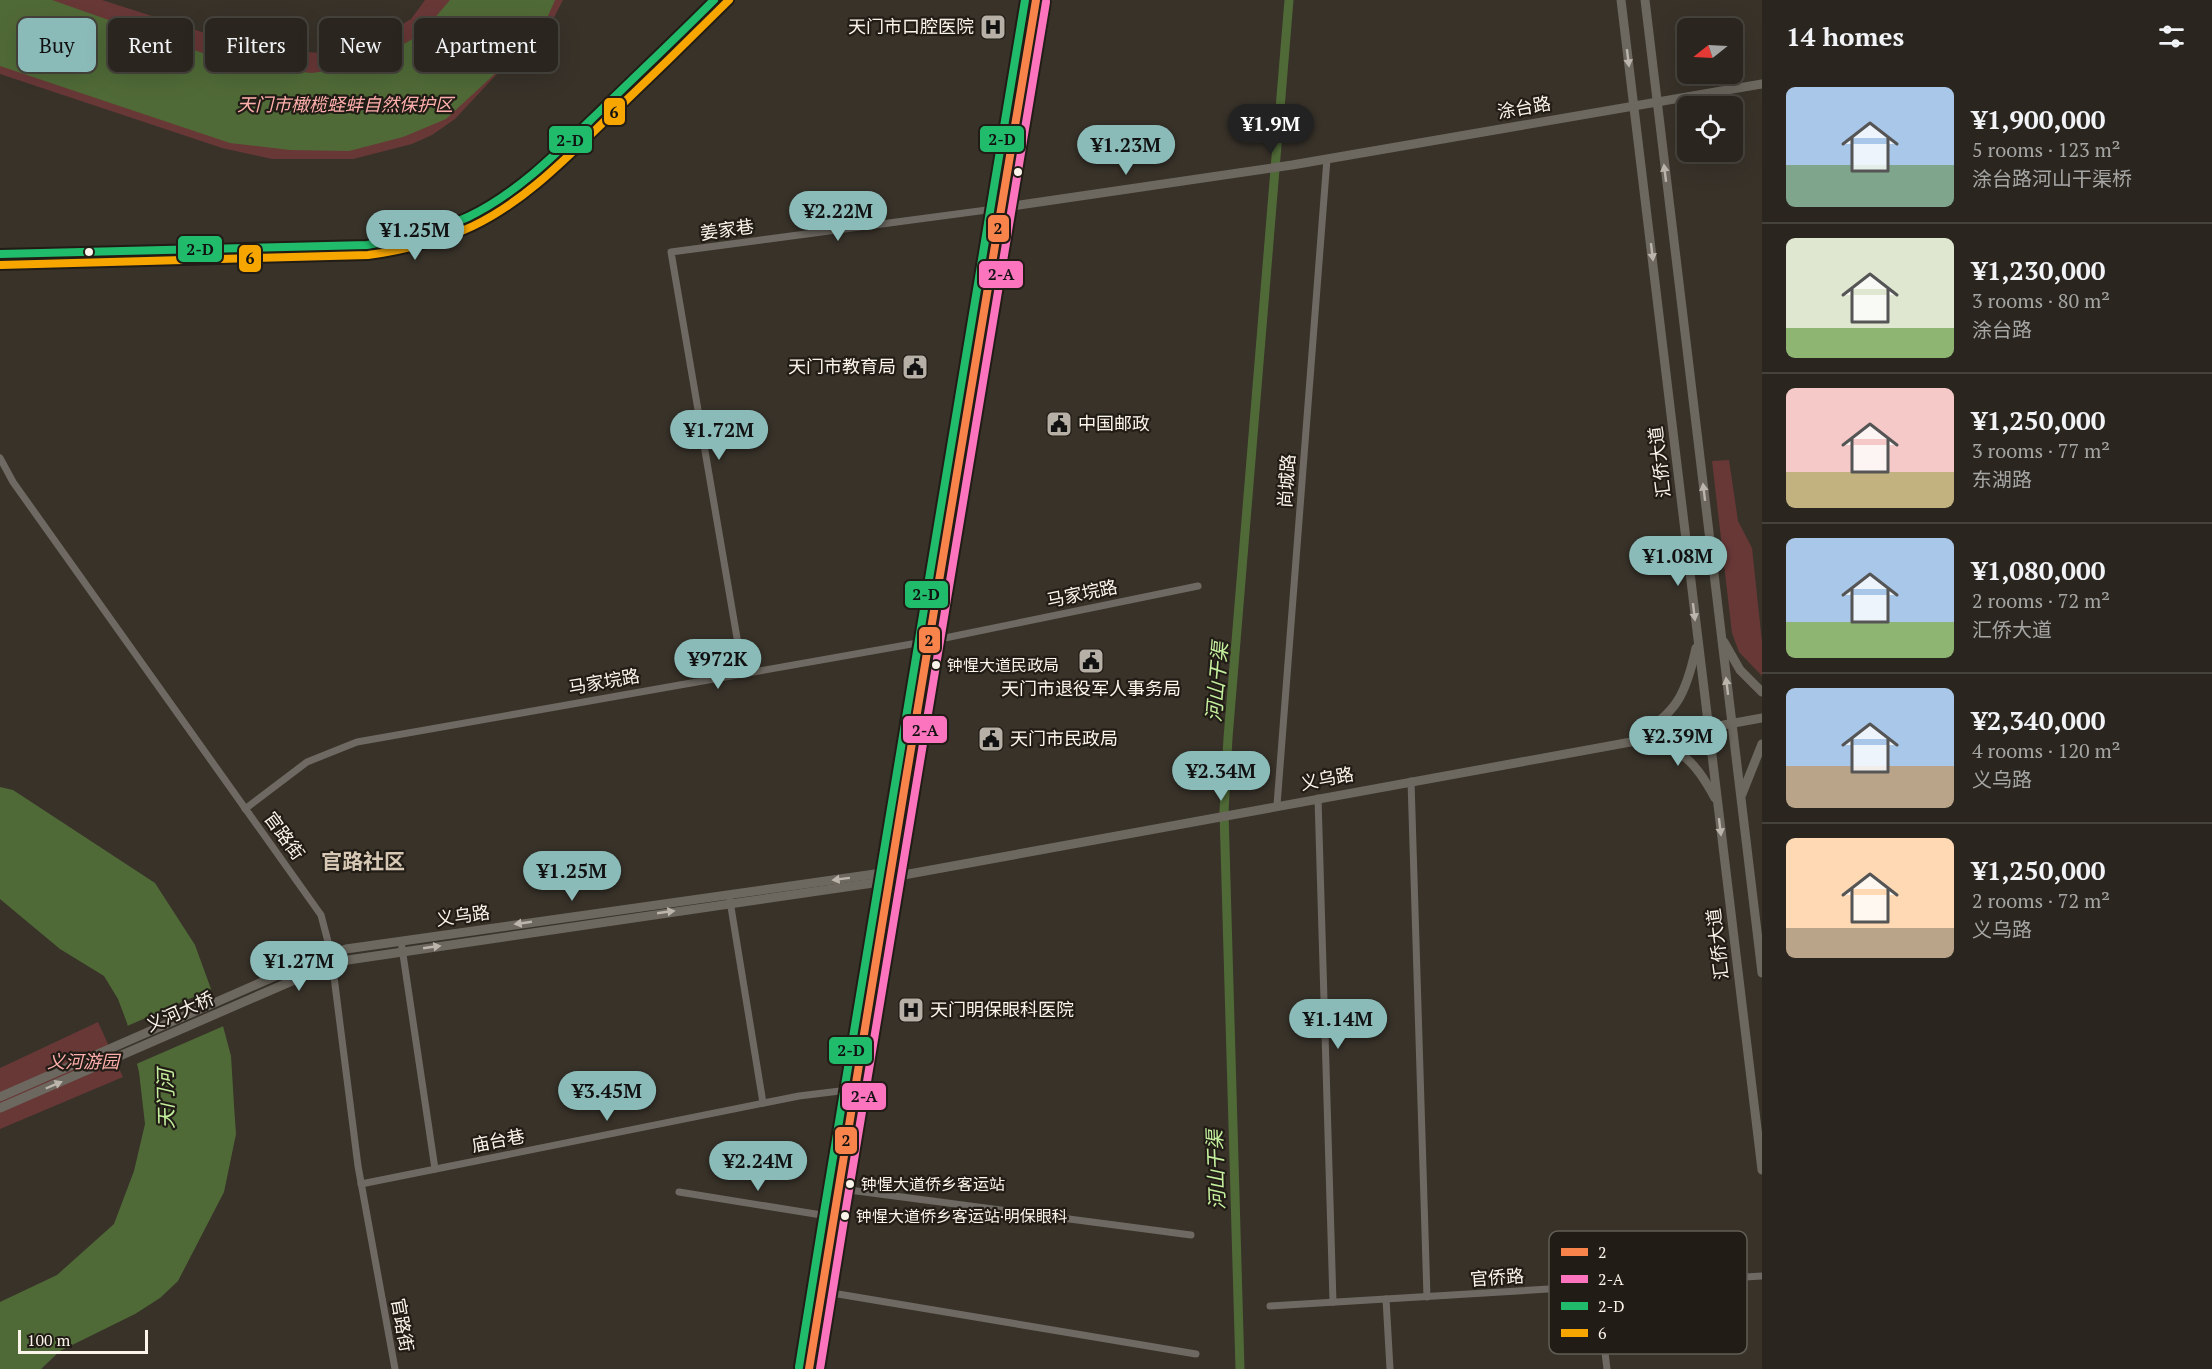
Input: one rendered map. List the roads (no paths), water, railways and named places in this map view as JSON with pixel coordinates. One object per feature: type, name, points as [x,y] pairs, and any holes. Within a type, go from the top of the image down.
[{"type":"highway","points":[[959,494],[988,366],[1029,0]]},
{"type":"highway","points":[[1006,207],[1036,0]]},
{"type":"highway","points":[[1006,207],[1046,0]]},
{"type":"highway","points":[[826,1369],[835,1294],[852,1190],[891,877],[959,494],[979,324],[1053,0]]},
{"type":"highway","points":[[809,1369],[851,1092],[881,954]]},
{"type":"highway","points":[[802,1369],[831,1216]]},
{"type":"highway","points":[[819,1369],[835,1294]]},
{"type":"main road","points":[[0,258],[369,251],[404,246],[448,232],[498,207],[533,182],[721,0]]},
{"type":"main road","points":[[0,265],[359,256],[398,251],[450,237],[495,215],[537,186],[729,0]]},
{"type":"main road","name":"汇侨大道","points":[[1622,0],[1762,1170]]},
{"type":"main road","points":[[1645,0],[1762,973]]},
{"type":"main road","name":"涂台路","points":[[1006,207],[1292,165],[1762,84]]},
{"type":"main road","points":[[1722,637],[1740,669],[1762,692]]},
{"type":"main road","points":[[1632,740],[1662,721],[1676,706],[1688,681],[1698,640]]},
{"type":"main road","name":"义乌路","points":[[252,986],[332,953],[402,946],[729,898],[891,877],[1762,718]]},
{"type":"main road","points":[[1632,740],[1672,748],[1690,760],[1718,802]]},
{"type":"main road","points":[[1741,797],[1762,744]]},
{"type":"main road","name":"义乌路","points":[[256,996],[333,964],[402,946]]},
{"type":"main road","name":"义河大桥","points":[[0,1097],[252,986]]},
{"type":"main road","name":"义河大桥","points":[[0,1108],[256,996]]},
{"type":"street","name":"尚城路","points":[[1277,806],[1327,159]]},
{"type":"street","name":"姜家巷","points":[[743,673],[671,252],[1006,207]]},
{"type":"street","name":"官路街","points":[[0,458],[19,489],[313,901],[326,928],[332,953],[361,1184],[394,1369]]},
{"type":"street","name":"马家垸路","points":[[246,809],[307,762],[348,745],[935,639],[1198,586]]},
{"type":"street","points":[[1410,781],[1427,1297]]},
{"type":"street","points":[[1317,798],[1333,1302]]},
{"type":"street","points":[[729,898],[763,1103]]},
{"type":"street","points":[[402,946],[435,1169]]},
{"type":"street","name":"庙台巷","points":[[361,1184],[763,1103],[830,1091],[851,1092]]},
{"type":"street","points":[[852,1190],[1191,1235]]},
{"type":"street","points":[[679,1192],[831,1216]]},
{"type":"street","name":"官侨路","points":[[1747,1277],[1762,1276]]},
{"type":"street","name":"官侨路","points":[[1270,1306],[1549,1290]]},
{"type":"street","points":[[835,1294],[1196,1354]]},
{"type":"street","points":[[1386,1299],[1390,1369]]},
{"type":"street","points":[[1605,1354],[1607,1369]]},
{"type":"water","points":[[0,0],[52,0],[108,20],[108,72],[193,72],[193,50],[205,54],[205,72],[402,72],[402,45],[414,38],[414,72],[497,72],[446,119],[403,137],[349,151],[290,150],[230,143],[0,66]]},
{"type":"water","points":[[450,0],[555,0],[547,18],[435,18]]},
{"type":"water","name":"天门河","points":[[0,787],[13,790],[155,883],[195,945],[219,1011],[231,1056],[236,1134],[224,1192],[178,1281],[160,1298],[135,1314],[60,1351],[41,1369],[0,1369],[0,1302],[57,1275],[114,1224],[134,1171],[145,1124],[139,1072],[127,1023],[118,999],[104,976],[60,949],[0,899]]},
{"type":"waterway","name":"河山干渠","points":[[1240,1369],[1224,812],[1228,738],[1289,0]]},
{"type":"place","name":"天门市口腔医院","points":[[993,27]]},
{"type":"place","name":"天门市教育局","points":[[915,367]]},
{"type":"place","name":"中国邮政","points":[[1059,424]]},
{"type":"place","name":"天门市退役军人事务局","points":[[1091,661]]},
{"type":"place","name":"钟惺大道民政局","points":[[936,665]]},
{"type":"place","name":"天门市民政局","points":[[991,739]]},
{"type":"place","name":"天门明保眼科医院","points":[[911,1010]]},
{"type":"place","name":"钟惺大道侨乡客运站","points":[[850,1184]]},
{"type":"place","name":"钟惺大道侨乡客运站·明保眼科","points":[[845,1216]]},
{"type":"district","name":"官路社区","points":[[363,862]]},
{"type":"park label","name":"天门市橄榄蛏蚌自然保护区","points":[[345,105]]},
{"type":"park label","name":"义河游园","points":[[83,1062]]}]
